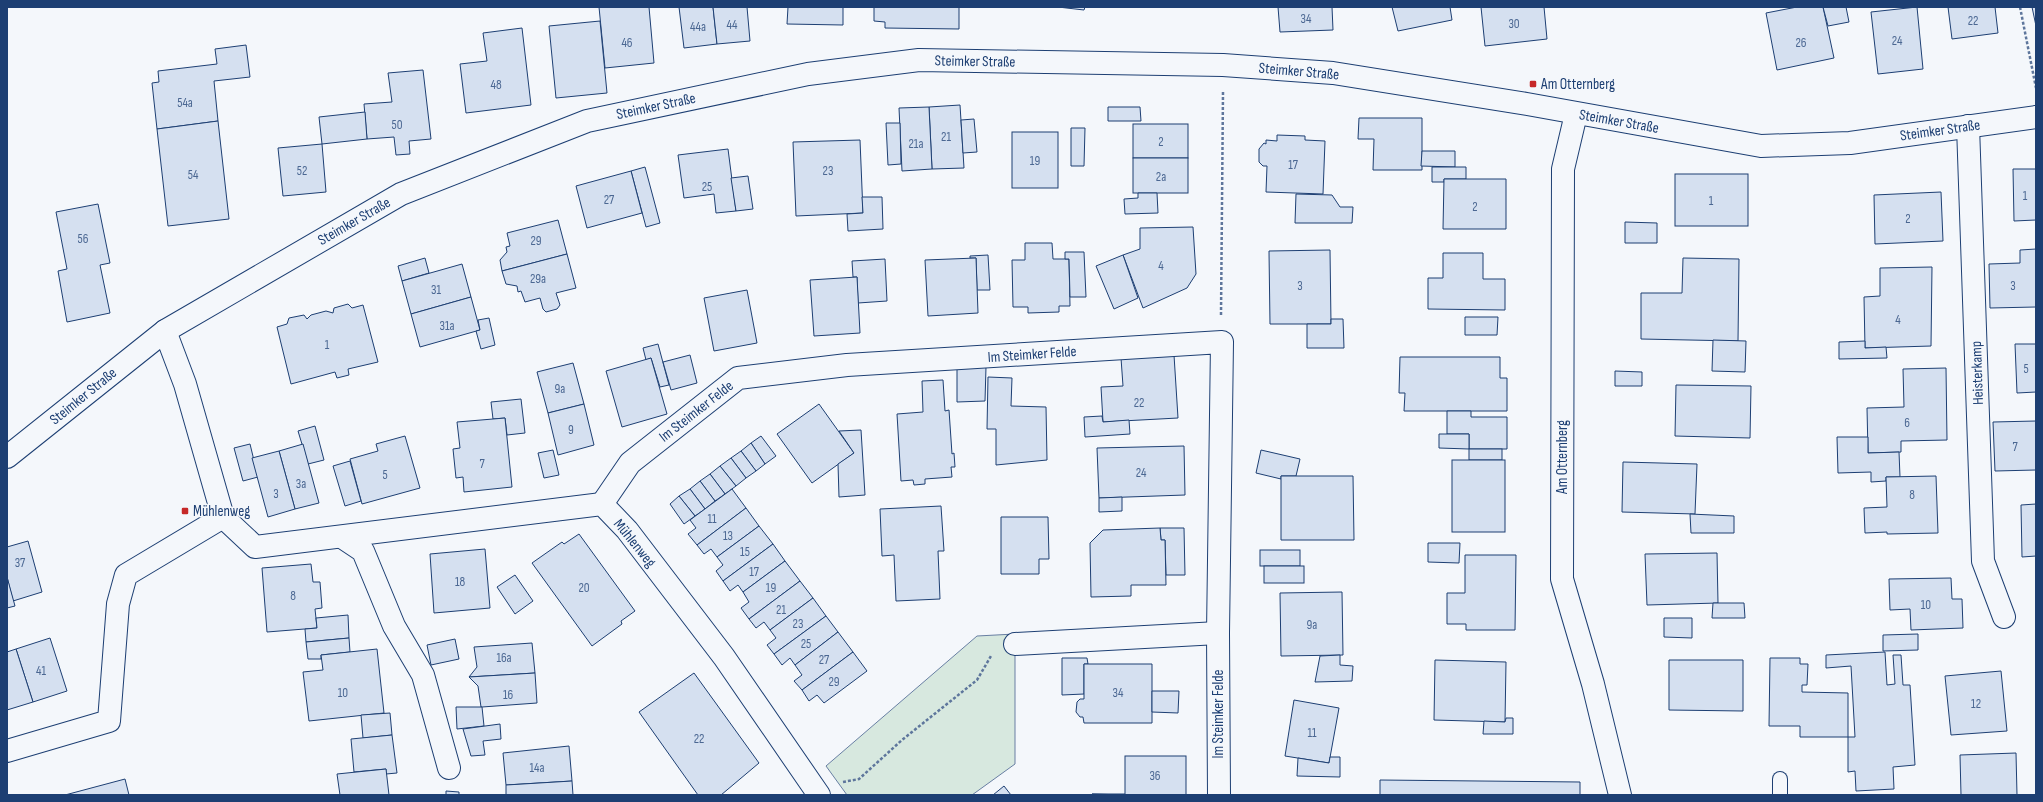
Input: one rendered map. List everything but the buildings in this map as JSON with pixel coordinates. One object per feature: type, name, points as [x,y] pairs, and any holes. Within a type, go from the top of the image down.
[{"type":"street","name":"Steimker Straße","points":[[7,457],[165,331],[401,194],[587,121],[808,74],[919,60],[1223,65],[1333,73],[1527,104],[1761,146],[1850,143],[2036,117]]},
{"type":"street","name":"Am Otternberg","points":[[1576,114],[1562,170],[1562,579],[1593,684],[1620,795]]},
{"type":"street","name":"Heisterkamp","points":[[1968,126],[1983,561],[2004,617]]},
{"type":"street","points":[[7,751],[109,721],[118,604],[126,575],[222,517],[185,384],[165,331]]},
{"type":"street","name":"Im Steimker Felde","points":[[602,504],[630,463],[738,378],[847,365],[1222,342],[1218,633],[1219,795]]},
{"type":"street","name":"Mühlenweg","points":[[222,517],[255,547],[602,504],[627,530],[724,657],[816,790]]},
{"type":"street","points":[[342,537],[363,552],[394,626],[423,675],[449,768]]},
{"type":"street","points":[[1015,644],[1218,633]]},
{"type":"lane","points":[[1780,779],[1780,795]]},
{"type":"path","points":[[2020,7],[2036,88]]},
{"type":"path","points":[[1222,342],[1221,154],[1223,65]]},
{"type":"path","points":[[816,790],[859,780],[902,740],[977,680],[992,654],[1015,644]]},
{"type":"shaded area","points":[[1015,634],[1015,764],[972,795],[847,795],[826,766],[977,636]]},
{"type":"place","name":"Am Otternberg","points":[[1533,84]]},
{"type":"place","name":"Mühlenweg","points":[[185,511]]}]
